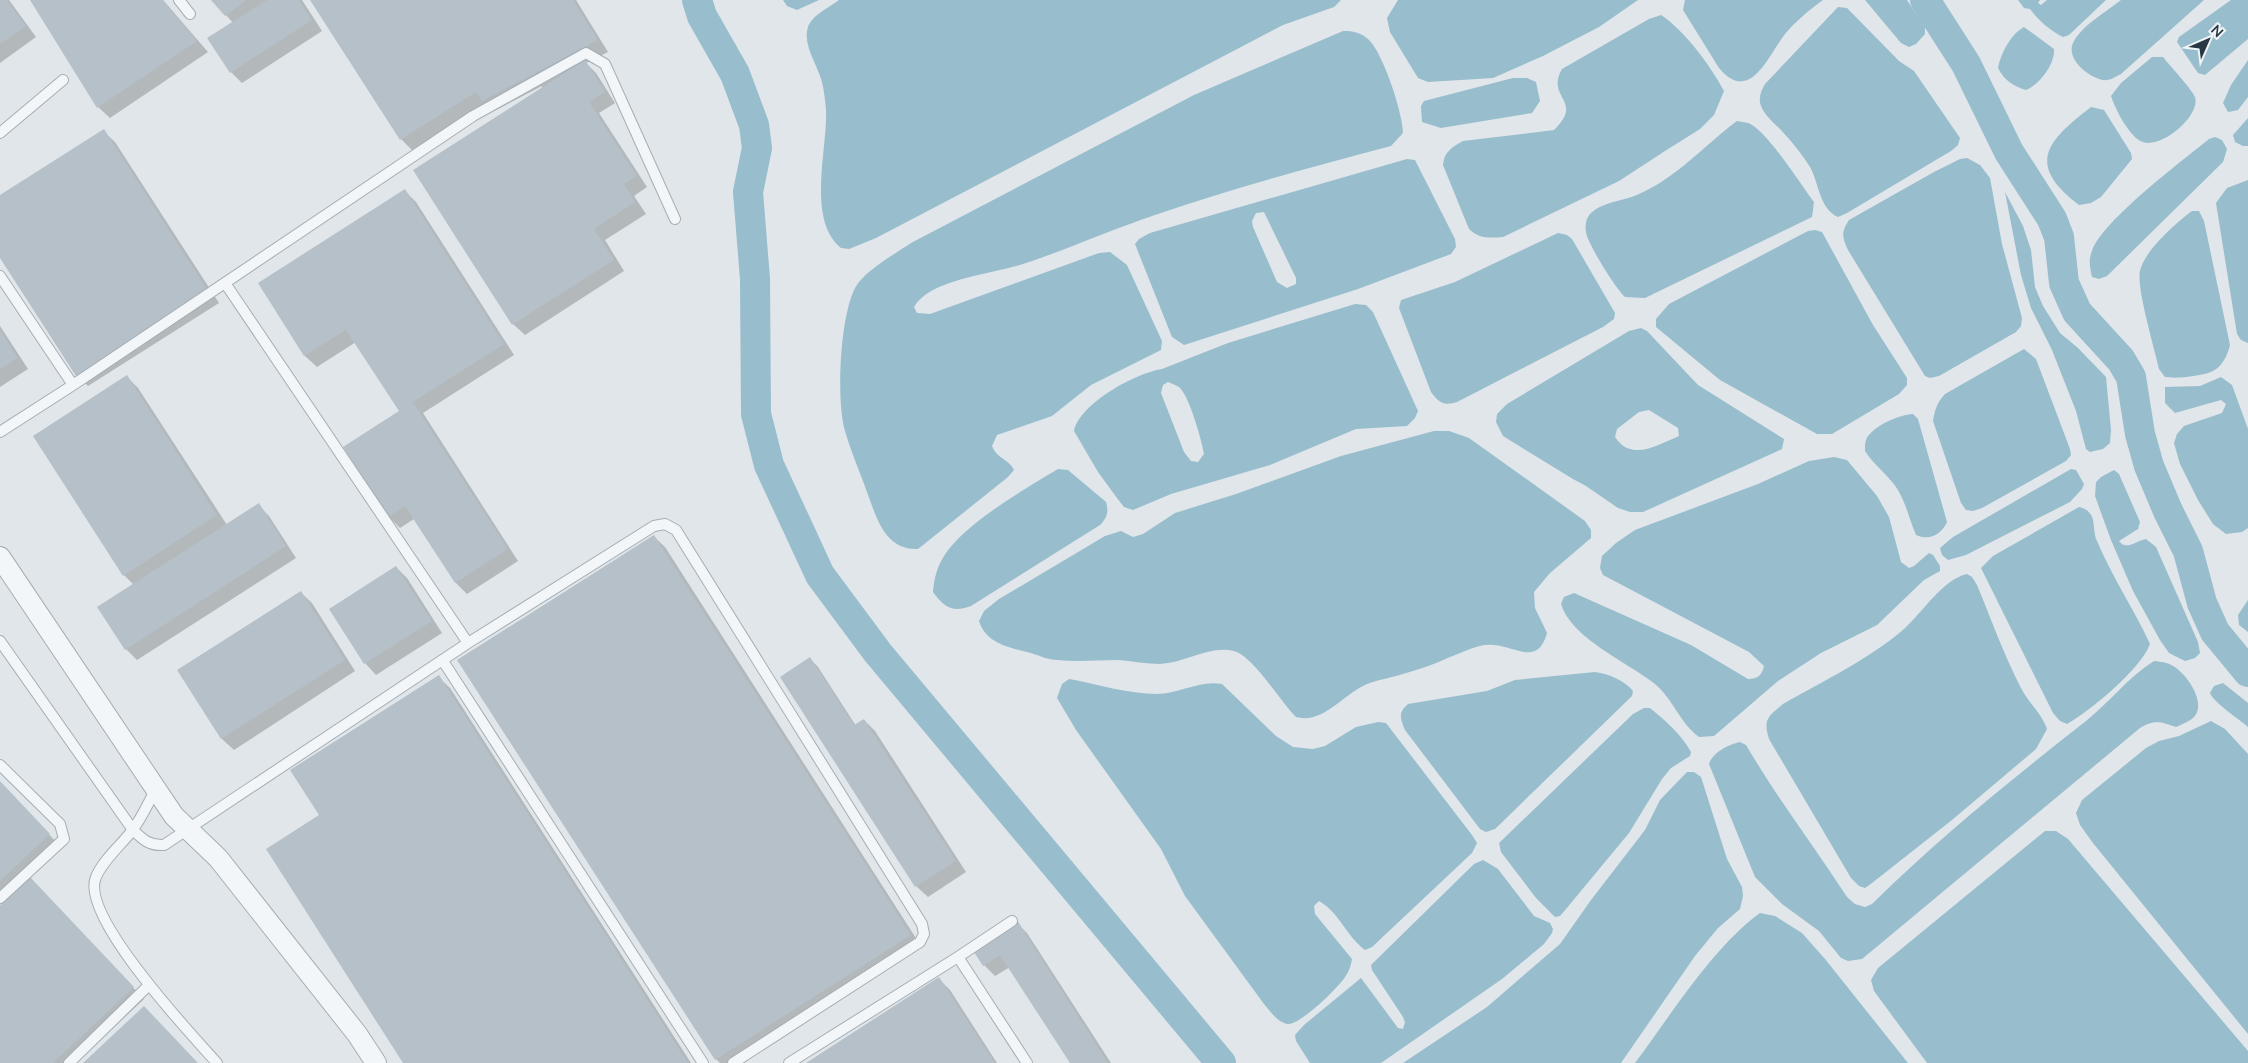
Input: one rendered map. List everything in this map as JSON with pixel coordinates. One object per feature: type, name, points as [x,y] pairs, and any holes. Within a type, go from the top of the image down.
[{"type":"street","points":[[0,557],[174,816],[187,831],[218,858],[357,1034],[376,1063]]},
{"type":"lane","points":[[179,0],[190,14]]},
{"type":"lane","points":[[0,432],[473,116],[586,53],[605,64],[675,219]]},
{"type":"lane","points":[[0,133],[63,80]]},
{"type":"lane","points":[[0,276],[74,384]]},
{"type":"lane","points":[[225,283],[468,643]]},
{"type":"lane","points":[[0,641],[133,830],[143,840],[158,846],[164,845],[187,831],[468,643],[654,526],[665,524],[676,530],[922,924],[924,934],[920,942],[733,1063]]},
{"type":"lane","points":[[443,661],[703,1063]]},
{"type":"lane","points":[[0,765],[60,824],[64,839],[0,898]]},
{"type":"lane","points":[[156,789],[133,830],[95,877],[93,889],[98,908],[148,986],[217,1063]]},
{"type":"lane","points":[[789,1063],[1012,921]]},
{"type":"lane","points":[[958,957],[1027,1063]]},
{"type":"lane","points":[[69,1063],[148,986]]},
{"type":"water","points":[[783,0],[819,0],[797,10],[787,6]]},
{"type":"water","points":[[839,0],[1341,0],[1334,7],[1283,25],[876,238],[849,249],[841,248],[830,236],[824,220],[821,202],[821,183],[826,109],[822,82],[807,41],[808,27],[813,19]]},
{"type":"water","points":[[1398,0],[1638,0],[1599,27],[1543,56],[1493,78],[1428,82],[1418,78],[1390,32],[1387,18]]},
{"type":"water","points":[[1685,0],[1823,0],[1789,29],[1757,73],[1749,79],[1740,81],[1730,78],[1719,68],[1683,10]]},
{"type":"water","points":[[1865,0],[1907,0],[1925,27],[1925,34],[1916,44],[1909,47],[1901,43]]},
{"type":"water","points":[[2018,0],[2040,0],[2038,3],[2041,5],[2047,0],[2106,0],[2069,35],[2063,37],[2045,25],[2030,9],[2024,8]]},
{"type":"water","points":[[2121,0],[2204,0],[2121,74],[2103,80],[2091,75],[2079,66],[2072,54],[2072,47],[2083,29]]},
{"type":"water","points":[[2231,0],[2248,0],[2248,39],[2205,75],[2198,73],[2177,42],[2179,37]]},
{"type":"water","points":[[1838,7],[1847,8],[1899,61],[1914,71],[1960,138],[1958,145],[1951,151],[1838,217],[1827,208],[1823,201],[1807,162],[1765,113],[1760,100],[1765,84]]},
{"type":"water","points":[[1661,15],[1688,39],[1712,71],[1724,91],[1714,115],[1700,129],[1619,181],[1503,237],[1489,238],[1469,229],[1443,165],[1449,150],[1463,141],[1554,130],[1563,120],[1566,112],[1566,105],[1558,87],[1558,79],[1562,69],[1649,19]]},
{"type":"water","points":[[2024,27],[2054,49],[2052,61],[2046,73],[2026,90],[2009,82],[1998,68],[2007,44]]},
{"type":"water","points":[[1343,31],[1356,32],[1368,39],[1380,56],[1386,69],[1400,112],[1403,133],[1391,146],[1273,178],[1184,205],[1020,265],[946,284],[922,298],[914,307],[917,313],[930,314],[1099,253],[1110,252],[1127,265],[1162,341],[1161,350],[1091,385],[1052,416],[997,435],[992,446],[997,454],[1009,463],[1014,470],[1008,477],[918,549],[907,548],[890,539],[875,512],[850,447],[842,417],[840,380],[846,318],[855,288],[865,275],[911,243],[1194,95]]},
{"type":"water","points":[[2152,57],[2163,57],[2193,93],[2195,105],[2192,113],[2178,129],[2160,141],[2151,143],[2143,142],[2133,135],[2119,115],[2111,96],[2121,83]]},
{"type":"water","points":[[2248,60],[2248,97],[2238,110],[2228,112],[2223,103],[2231,85]]},
{"type":"water","points":[[1513,78],[1527,78],[1536,82],[1540,101],[1532,113],[1441,128],[1422,122],[1421,106],[1424,101]]},
{"type":"water","points":[[2091,107],[2104,110],[2131,153],[2132,159],[2101,197],[2091,203],[2079,205],[2062,190],[2052,177],[2047,165],[2048,153],[2063,131]]},
{"type":"water","points":[[2248,118],[2248,146],[2243,146],[2235,142],[2233,135]]},
{"type":"water","points":[[1737,121],[1748,123],[1755,127],[1773,146],[1814,202],[1812,217],[1645,298],[1625,297],[1609,277],[1587,236],[1586,221],[1588,217],[1592,212],[1604,205],[1639,194],[1653,187],[1678,170]]},
{"type":"water","points":[[2215,137],[2222,140],[2227,149],[2223,162],[2107,276],[2099,279],[2092,277],[2090,257],[2092,251],[2099,238],[2111,224],[2126,208],[2163,176],[2209,139]]},
{"type":"water","points":[[1967,158],[1980,165],[1990,178],[2002,244],[2022,318],[2021,326],[2016,332],[1939,376],[1930,378],[1925,376],[1848,250],[1844,231],[1849,220],[1934,172],[1960,159]]},
{"type":"water","points":[[1407,159],[1415,160],[1455,239],[1456,247],[1451,254],[1358,289],[1184,345],[1172,337],[1135,244],[1139,239],[1150,233]],"holes":[[[1264,212],[1296,278],[1296,284],[1287,288],[1277,282],[1253,227],[1252,221],[1256,213]]]},
{"type":"water","points":[[2248,180],[2248,343],[2241,340],[2237,334],[2216,203],[2227,188]]},
{"type":"water","points":[[2005,192],[2023,226],[2031,250],[2035,287],[2043,306],[2060,333],[2078,348],[2106,377],[2111,430],[2110,443],[2103,449],[2090,452],[2086,449],[2076,411],[2052,350],[2031,308],[2021,275]]},
{"type":"water","points":[[2192,211],[2199,211],[2204,221],[2230,345],[2224,360],[2213,371],[2189,377],[2165,377],[2159,369],[2146,319],[2140,271],[2154,246]]},
{"type":"water","points":[[1808,231],[1822,232],[1873,325],[1907,378],[1907,385],[1899,394],[1832,434],[1817,434],[1720,380],[1656,327],[1656,319],[1669,304]]},
{"type":"water","points":[[1558,233],[1567,235],[1572,239],[1615,313],[1614,319],[1603,327],[1457,402],[1449,404],[1439,401],[1431,392],[1399,308],[1401,300],[1455,282]]},
{"type":"water","points":[[1355,304],[1366,305],[1373,312],[1418,411],[1415,418],[1407,426],[1356,429],[1270,465],[1171,494],[1133,510],[1124,507],[1098,472],[1074,431],[1078,420],[1098,400],[1124,383],[1138,376],[1162,369],[1228,343]],"holes":[[[1168,382],[1179,387],[1187,399],[1201,439],[1204,454],[1198,462],[1191,461],[1184,452],[1161,393],[1163,385]]]},
{"type":"water","points":[[1641,328],[1647,331],[1698,385],[1784,439],[1782,449],[1643,512],[1630,512],[1618,508],[1586,486],[1503,436],[1496,422],[1497,414],[1507,404],[1629,331]],"holes":[[[1649,410],[1678,428],[1679,436],[1645,449],[1629,449],[1621,445],[1615,437],[1617,429],[1639,412]]]},
{"type":"water","points":[[2024,349],[2036,359],[2071,455],[2066,461],[1982,508],[1973,511],[1966,510],[1961,503],[1933,421],[1936,410],[1945,394]]},
{"type":"water","points":[[2221,377],[2232,385],[2248,429],[2248,528],[2242,532],[2226,534],[2213,524],[2198,500],[2180,464],[2174,443],[2177,434],[2184,426],[2222,413],[2226,404],[2221,400],[2175,413],[2165,403],[2165,387],[2200,386]]},
{"type":"water","points":[[1913,414],[1918,419],[1947,522],[1938,533],[1930,537],[1916,535],[1896,487],[1865,451],[1867,438],[1878,427],[1895,418]]},
{"type":"water","points":[[1434,431],[1449,431],[1469,438],[1585,521],[1591,530],[1591,538],[1550,573],[1534,592],[1535,608],[1547,633],[1543,643],[1532,652],[1494,645],[1466,650],[1423,668],[1374,681],[1355,691],[1323,713],[1305,718],[1296,717],[1250,661],[1234,651],[1216,650],[1179,661],[1160,664],[1118,660],[1054,660],[1000,644],[982,629],[979,621],[984,611],[999,599],[1105,536],[1121,531],[1133,537],[1143,534],[1175,513],[1236,494],[1341,456]]},
{"type":"water","points":[[1834,457],[1847,460],[1877,496],[1889,517],[1901,562],[1909,568],[1929,553],[1933,555],[1940,566],[1940,571],[1924,580],[1877,625],[1821,653],[1778,681],[1714,736],[1699,737],[1687,725],[1655,684],[1601,648],[1576,628],[1561,604],[1564,597],[1574,593],[1691,645],[1748,679],[1757,677],[1761,674],[1764,666],[1749,652],[1603,575],[1600,568],[1602,556],[1616,543],[1635,530],[1758,484],[1809,461]]},
{"type":"water","points":[[1058,469],[1068,470],[1106,502],[1106,517],[1100,525],[971,606],[954,609],[941,602],[933,592],[935,578],[944,556],[954,544],[966,531],[996,508]]},
{"type":"water","points":[[2071,469],[2076,470],[2084,484],[2070,502],[1966,555],[1948,560],[1942,555],[1940,548],[1953,537]]},
{"type":"water","points":[[2114,470],[2119,474],[2140,522],[2138,529],[2119,541],[2122,544],[2128,545],[2146,539],[2156,547],[2198,642],[2200,653],[2195,658],[2185,661],[2169,653],[2133,591],[2111,540],[2095,496],[2096,482]]},
{"type":"water","points":[[2079,507],[2085,509],[2092,517],[2095,536],[2103,554],[2150,644],[2145,654],[2126,677],[2101,700],[2067,724],[2060,721],[2053,713],[1981,568],[1993,556]]},
{"type":"water","points":[[1967,574],[1972,577],[1977,585],[2003,650],[2021,688],[2042,718],[2047,729],[2036,749],[1952,820],[1865,888],[1859,886],[1851,878],[1769,739],[1768,719],[1783,704],[1876,651],[1904,629],[1941,589],[1958,577]]},
{"type":"water","points":[[2248,600],[2248,632],[2239,625],[2238,615]]},
{"type":"water","points":[[2154,661],[2171,665],[2184,675],[2194,689],[2198,704],[2194,717],[2176,727],[2158,722],[2150,723],[2140,728],[1862,959],[1848,961],[1841,958],[1819,931],[1782,904],[1755,877],[1709,764],[1717,753],[1726,747],[1740,742],[1746,745],[1770,784],[1847,897],[1855,904],[1865,907],[1872,904],[1950,832],[2086,721],[2136,674]]},
{"type":"water","points":[[1595,672],[1606,674],[1621,681],[1633,691],[1632,696],[1495,829],[1486,832],[1480,829],[1405,730],[1401,719],[1401,713],[1408,704],[1487,691],[1515,680]]},
{"type":"water","points":[[1069,679],[1146,694],[1173,692],[1197,685],[1222,684],[1276,736],[1293,747],[1313,749],[1325,746],[1356,727],[1378,722],[1386,723],[1477,843],[1472,853],[1372,947],[1365,950],[1332,911],[1319,901],[1314,906],[1315,914],[1352,959],[1348,973],[1319,1005],[1294,1023],[1284,1023],[1274,1016],[1264,1004],[1185,896],[1161,849],[1076,730],[1057,698],[1062,684]]},
{"type":"water","points":[[2223,683],[2248,703],[2248,727],[2212,697],[2210,693],[2214,686]]},
{"type":"water","points":[[1644,708],[1650,708],[1673,728],[1691,752],[1690,756],[1671,768],[1662,779],[1629,833],[1560,916],[1555,917],[1536,898],[1501,852],[1499,843],[1633,714]]},
{"type":"water","points":[[2211,721],[2225,729],[2248,754],[2248,1034],[2093,843],[2080,825],[2076,813],[2082,800],[2146,748],[2159,741],[2179,736]]},
{"type":"water","points":[[1687,772],[1694,772],[1701,777],[1727,859],[1742,887],[1743,896],[1740,909],[1718,928],[1695,956],[1621,1063],[1403,1063],[1487,1007],[1560,944],[1645,830],[1660,800]]},
{"type":"water","points":[[2045,831],[2056,831],[2068,839],[2248,1051],[2248,1063],[1927,1063],[1874,991],[1871,980],[1878,968]]},
{"type":"water","points":[[1483,860],[1498,869],[1534,916],[1550,923],[1553,929],[1552,933],[1544,944],[1502,979],[1381,1063],[1310,1063],[1296,1041],[1295,1035],[1304,1025],[1361,978],[1398,1028],[1403,1029],[1405,1022],[1403,1017],[1372,970],[1371,965],[1474,864]]},
{"type":"water","points":[[1760,913],[1775,916],[1802,933],[1908,1063],[1635,1063],[1709,963],[1725,944]]},
{"type":"building","points":[[0,0],[7,0],[26,26],[0,44]]},
{"type":"building","points":[[30,0],[163,0],[197,41],[97,108]]},
{"type":"building","points":[[211,0],[246,0],[225,16]]},
{"type":"building","points":[[267,0],[299,0],[312,20],[230,73],[207,38]]},
{"type":"building","points":[[310,0],[573,0],[598,40],[482,101],[476,92],[400,140]]},
{"type":"building","points":[[585,60],[605,92],[589,102],[637,176],[624,184],[635,202],[594,229],[614,260],[512,325],[413,170]]},
{"type":"building","points":[[104,129],[208,291],[76,376],[0,258],[0,195]]},
{"type":"building","points":[[405,189],[504,344],[413,402],[508,549],[455,583],[405,506],[388,517],[343,447],[399,411],[346,330],[304,356],[258,283]]},
{"type":"building","points":[[0,330],[18,358],[0,369]]},
{"type":"building","points":[[127,375],[217,515],[123,576],[33,436]]},
{"type":"building","points":[[259,503],[286,546],[125,650],[97,607]]},
{"type":"building","points":[[654,535],[911,935],[715,1060],[457,660]]},
{"type":"building","points":[[396,566],[432,621],[364,664],[329,609]]},
{"type":"building","points":[[301,591],[345,660],[221,739],[177,670]]},
{"type":"building","points":[[810,657],[854,725],[864,719],[956,861],[915,887],[780,677]]},
{"type":"building","points":[[439,675],[688,1063],[403,1063],[266,849],[319,815],[290,770]]},
{"type":"building","points":[[0,781],[50,834],[0,881]]},
{"type":"building","points":[[30,877],[134,987],[53,1063],[0,1063],[0,905]]},
{"type":"building","points":[[1017,920],[1108,1063],[1070,1063],[1000,955],[983,966],[972,949]]},
{"type":"building","points":[[939,977],[995,1063],[806,1063]]},
{"type":"building","points":[[144,1006],[198,1063],[83,1063]]},
{"type":"waterway","points":[[697,0],[702,16],[735,74],[754,125],[757,148],[748,192],[755,279],[756,414],[769,465],[820,575],[878,653],[1221,1063]]},
{"type":"waterway","points":[[1925,0],[1966,64],[2009,152],[2052,219],[2059,237],[2064,283],[2077,312],[2121,360],[2131,377],[2140,434],[2149,466],[2188,551],[2202,603],[2215,632],[2248,672]]}]
